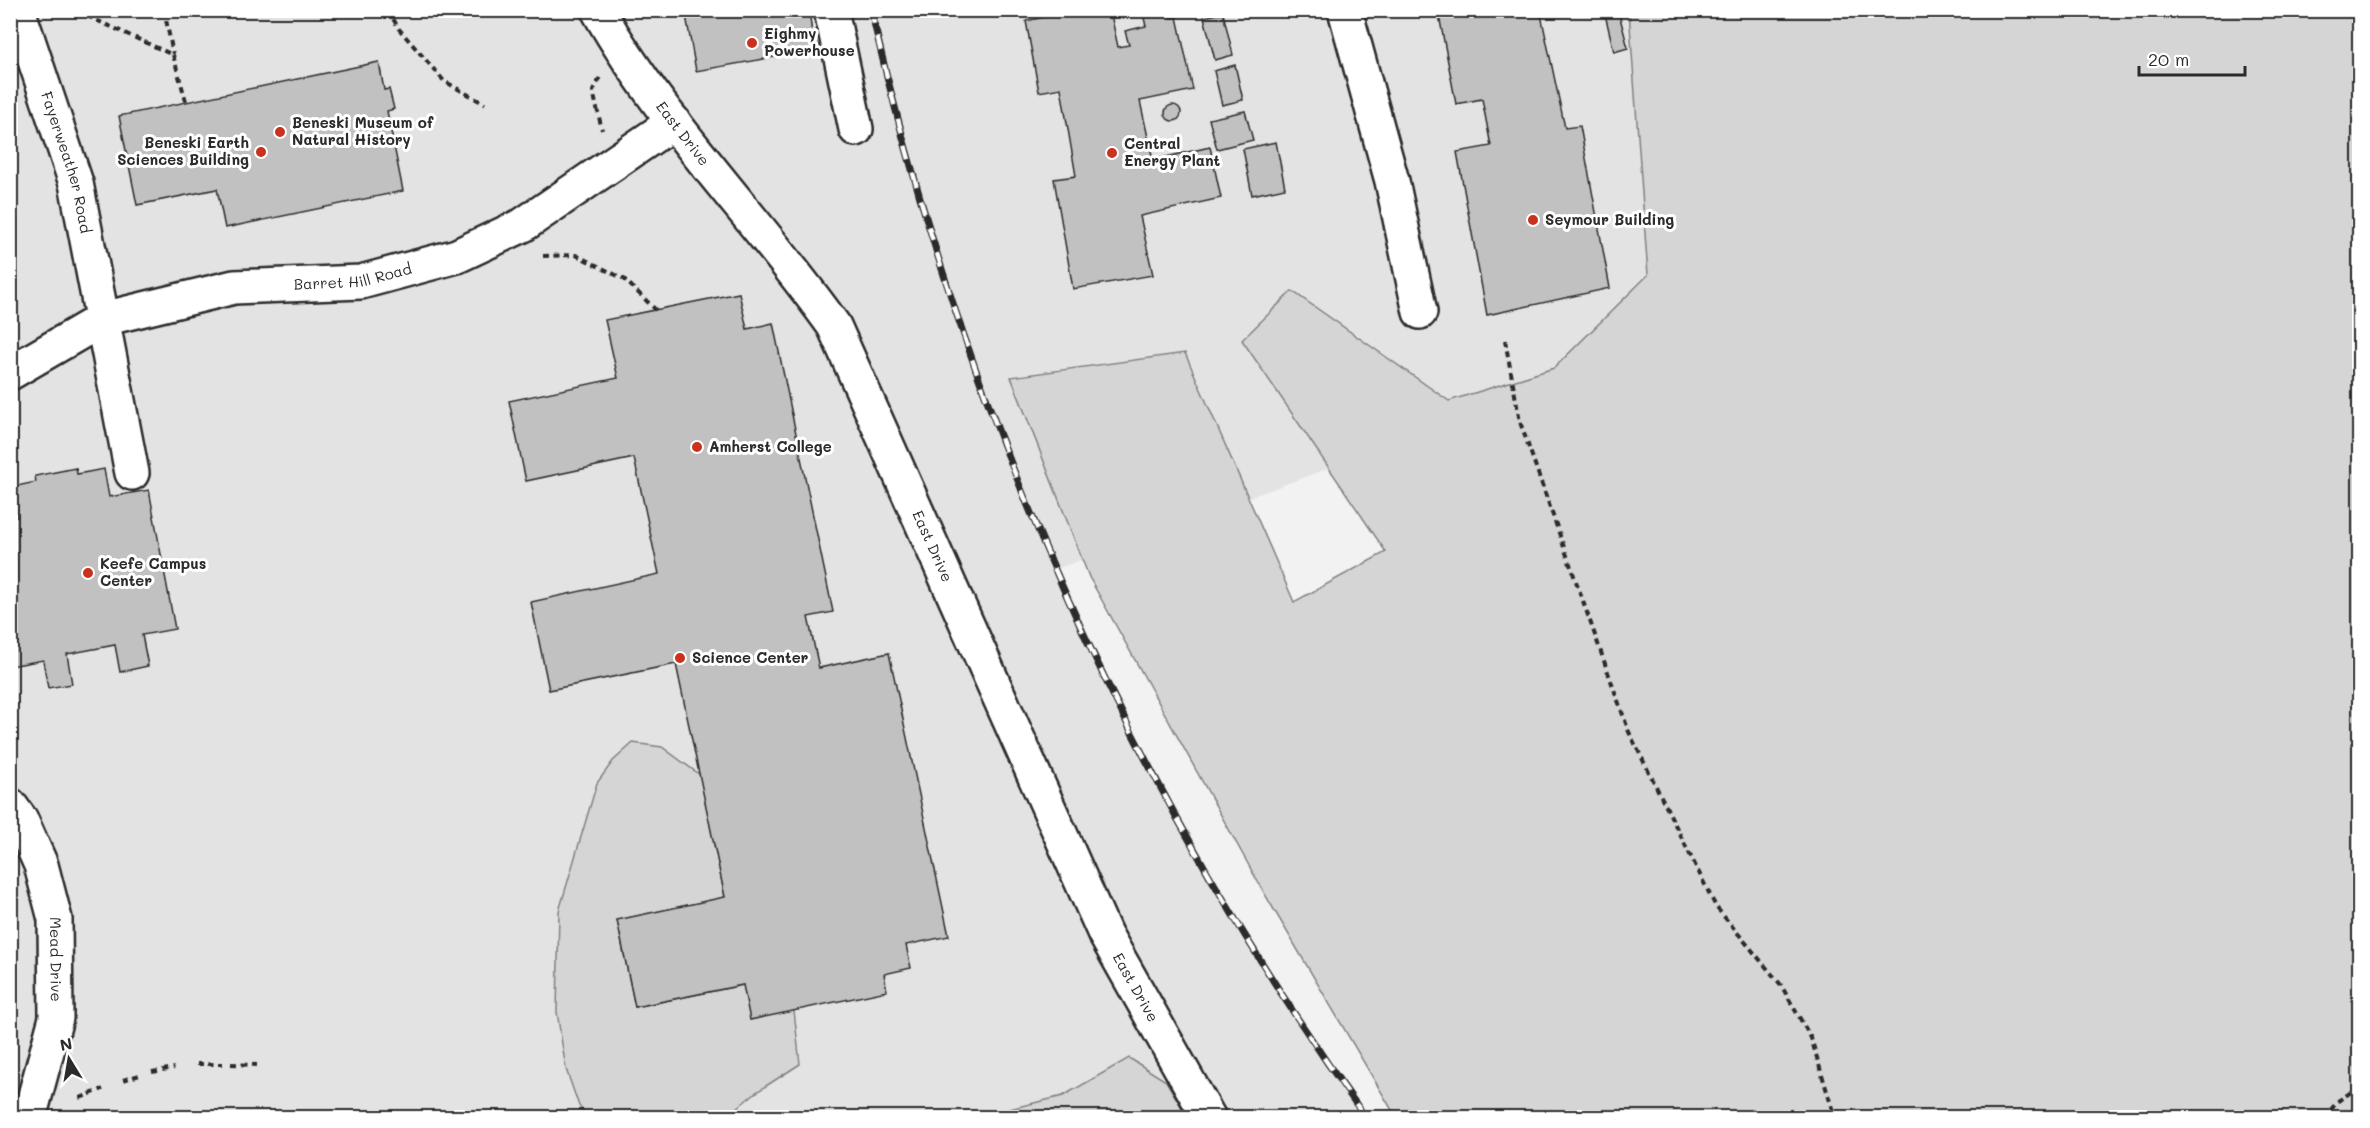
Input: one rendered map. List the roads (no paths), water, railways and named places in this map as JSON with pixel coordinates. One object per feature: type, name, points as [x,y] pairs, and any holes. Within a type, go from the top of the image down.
[{"type":"street","name":"Fayerweather Road","points":[[18,10],[52,119],[69,159],[103,319],[132,473]]},
{"type":"street","name":"East Drive","points":[[598,10],[624,56],[674,122],[802,280],[834,326],[1106,934],[1209,1118]]},
{"type":"street","points":[[831,10],[856,129]]},
{"type":"street","points":[[1345,10],[1392,181],[1420,312]]},
{"type":"street","name":"Barret Hill Road","points":[[10,374],[103,319],[234,287],[361,282],[457,256],[523,225],[674,122]]},
{"type":"street","name":"Mead Drive","points":[[10,805],[21,820],[41,866],[55,919],[56,1018],[29,1118]]},
{"type":"railway","points":[[871,10],[909,158],[953,304],[1005,448],[1063,589],[1129,727],[1201,861],[1280,992],[1366,1118]]},
{"type":"place","name":"Eighmy Powerhouse","points":[[752,43]]},
{"type":"place","name":"Beneski Museum of Natural History","points":[[280,132]]},
{"type":"place","name":"Beneski Earth Sciences Building","points":[[261,152]]},
{"type":"place","name":"Central Energy Plant","points":[[1112,153]]},
{"type":"place","name":"Seymour Building","points":[[1533,220]]},
{"type":"place","name":"Amherst College","points":[[697,447]]},
{"type":"place","name":"Keefe Campus Center","points":[[88,573]]},
{"type":"place","name":"Science Center","points":[[680,658]]}]
